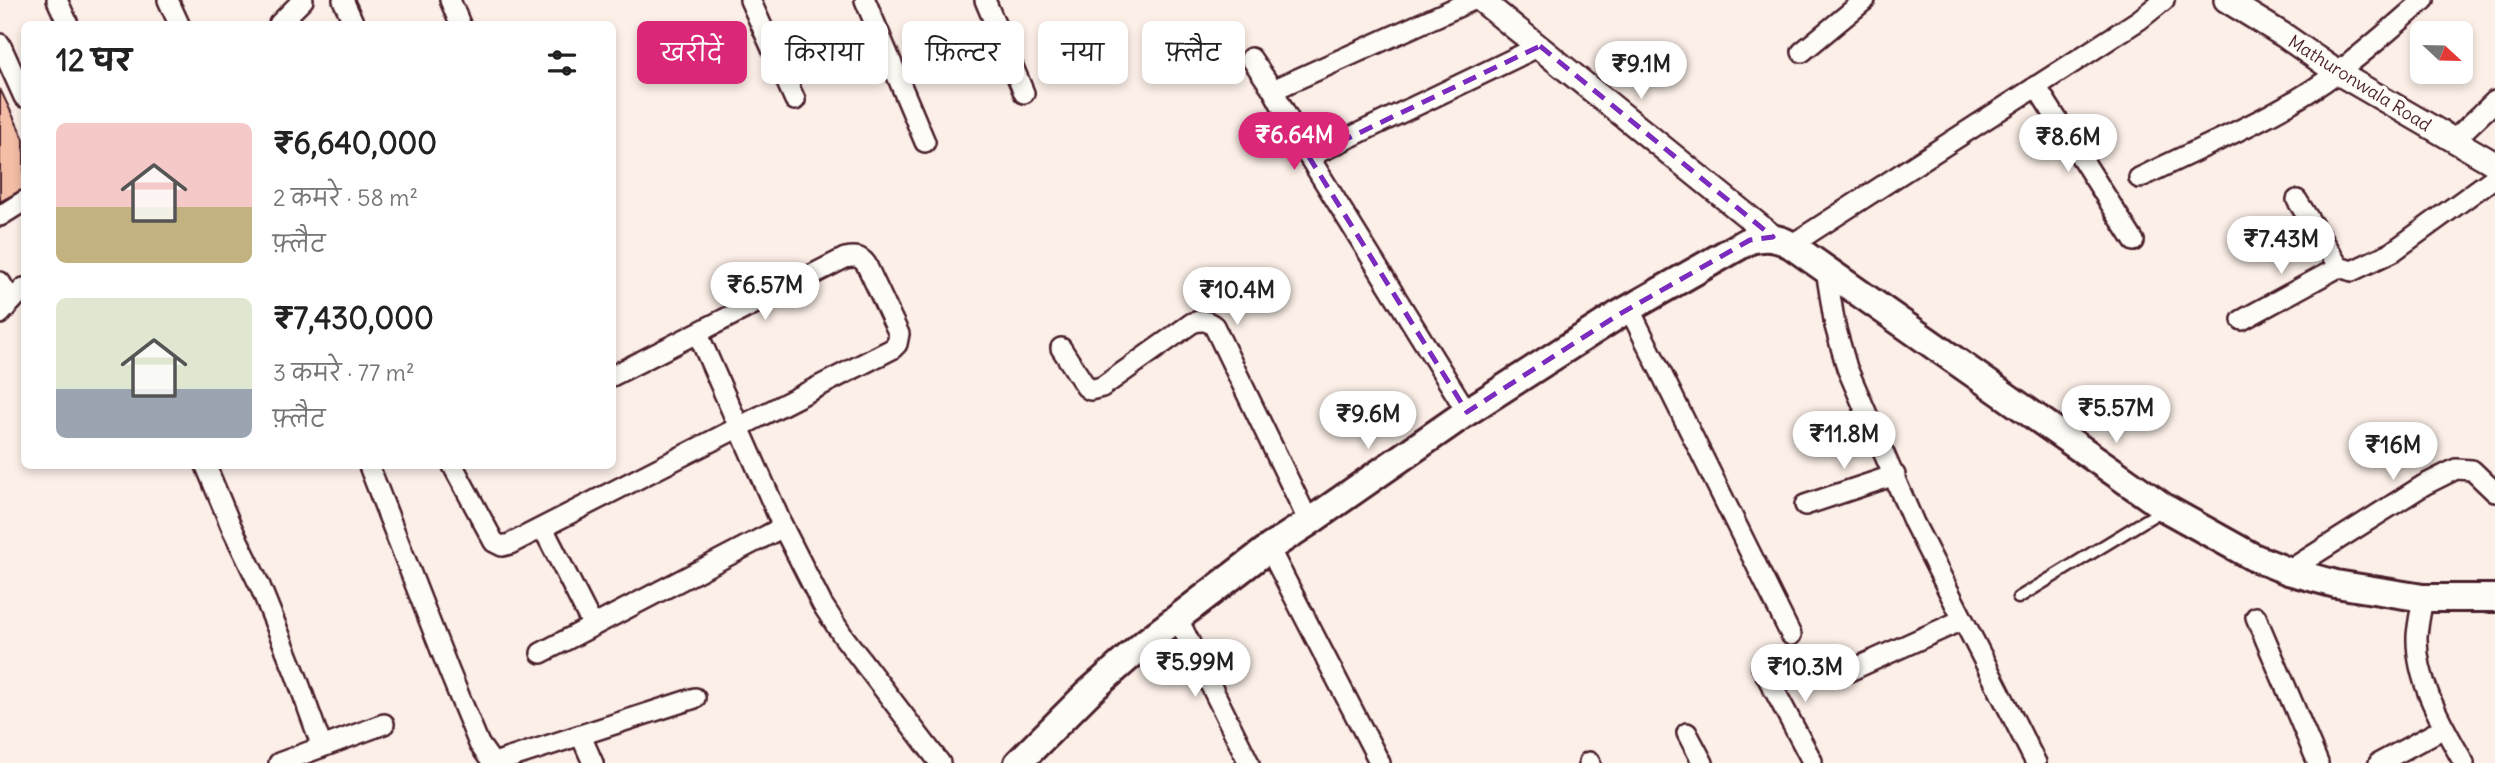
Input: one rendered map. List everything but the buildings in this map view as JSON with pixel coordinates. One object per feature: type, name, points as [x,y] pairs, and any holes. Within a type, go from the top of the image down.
[{"type":"main road","points":[[1018,763],[1088,693],[1177,617],[1269,548],[1467,412],[1629,308],[1750,240],[1782,241],[2165,508],[2243,552],[2288,571],[2336,584],[2423,598],[2495,598]]},
{"type":"street","points":[[57,0],[67,21]]},
{"type":"street","points":[[168,0],[178,21]]},
{"type":"street","points":[[281,14],[303,0]]},
{"type":"street","points":[[344,0],[353,21]]},
{"type":"street","points":[[450,0],[459,21]]},
{"type":"street","points":[[750,0],[795,100]]},
{"type":"street","points":[[865,0],[925,142]]},
{"type":"street","points":[[985,0],[1024,93]]},
{"type":"street","points":[[1273,90],[1473,0]]},
{"type":"street","points":[[1481,0],[1782,241],[2036,86],[2139,20],[2164,0]]},
{"type":"street","points":[[1802,52],[1865,0]]},
{"type":"street","name":"Mathuronwala Road","points":[[2225,0],[2286,36],[2338,73],[2495,164]]},
{"type":"street","points":[[2139,178],[2277,111],[2338,73],[2424,0]]},
{"type":"street","points":[[0,44],[21,90]]},
{"type":"street","points":[[1309,157],[1540,46]]},
{"type":"street","points":[[1251,58],[1273,90],[1309,157],[1467,412]]},
{"type":"street","points":[[2036,86],[2134,241]]},
{"type":"street","points":[[2454,140],[2495,101]]},
{"type":"street","points":[[2297,200],[2339,267],[2352,271],[2359,270],[2392,252],[2495,177]]},
{"type":"street","points":[[0,216],[21,203]]},
{"type":"street","points":[[455,469],[494,542],[502,546],[510,544],[892,349],[897,344],[899,334],[866,264],[854,256],[845,258],[616,374]]},
{"type":"street","points":[[2242,320],[2339,267]]},
{"type":"street","points":[[1826,270],[1835,326],[1843,355],[1914,523],[2030,761]]},
{"type":"street","points":[[0,282],[12,301]]},
{"type":"street","points":[[1629,308],[1791,635]]},
{"type":"street","points":[[1061,348],[1086,387],[1094,389],[1101,387],[1192,323],[1203,320],[1210,323],[1309,522]]},
{"type":"street","points":[[698,334],[783,527],[822,604],[843,636],[940,763]]},
{"type":"street","points":[[207,469],[230,526],[260,586],[323,747]]},
{"type":"street","points":[[370,469],[449,671],[480,744],[491,762],[582,736],[695,698]]},
{"type":"street","points":[[2288,571],[2424,485],[2456,469],[2472,470],[2495,492]]},
{"type":"street","points":[[1805,505],[1895,475]]},
{"type":"street","points":[[541,653],[783,527]]},
{"type":"street","points":[[543,528],[593,626]]},
{"type":"street","points":[[1269,548],[1380,763]]},
{"type":"street","points":[[2423,598],[2417,634],[2418,654],[2433,705],[2464,763]]},
{"type":"street","points":[[1177,617],[1249,763]]},
{"type":"street","points":[[2256,617],[2318,763]]},
{"type":"street","points":[[1847,672],[1962,620]]},
{"type":"street","points":[[1762,667],[1812,762]]},
{"type":"street","points":[[279,763],[384,724]]},
{"type":"street","points":[[2379,763],[2444,728]]},
{"type":"street","points":[[1687,733],[1703,763]]},
{"type":"street","points":[[582,736],[593,763]]},
{"type":"lane","points":[[2018,598],[2165,508]]},
{"type":"highlighted area","points":[[1540,46],[1773,237],[1750,240],[1618,315],[1467,412],[1309,157]]}]
